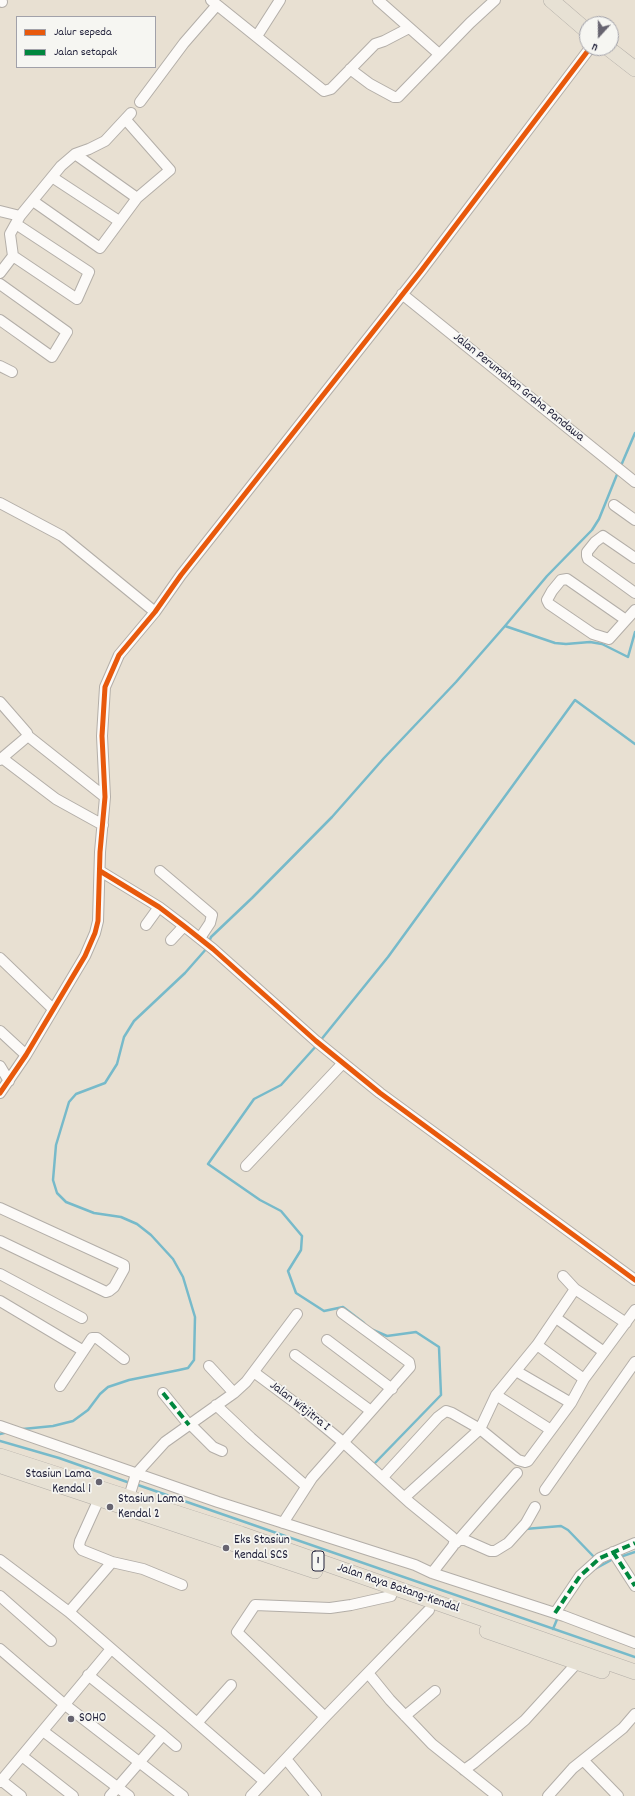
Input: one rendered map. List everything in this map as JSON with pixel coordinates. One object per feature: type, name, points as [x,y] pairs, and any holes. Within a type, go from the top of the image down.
[{"type":"highway","points":[[551,0],[579,24]]},
{"type":"highway","points":[[618,56],[635,69]]},
{"type":"highway","name":"Jalan Raya Batang-Kendal","points":[[0,1456],[129,1495],[635,1672]]},
{"type":"highway","name":"Jalan Raya Batang-Kendal","points":[[0,1466],[391,1596],[577,1663],[635,1682]]},
{"type":"street","points":[[257,36],[280,0]]},
{"type":"street","points":[[378,0],[439,54]]},
{"type":"street","points":[[350,69],[370,84],[396,98],[495,0]]},
{"type":"street","points":[[140,102],[214,2],[324,91],[331,89],[375,44],[409,28]]},
{"type":"street","points":[[0,1093],[26,1055],[85,956],[95,934],[98,921],[100,852],[105,797],[105,765],[102,736],[105,687],[119,656],[155,612],[181,575],[402,294],[584,56]]},
{"type":"street","points":[[0,273],[13,256],[10,234],[18,220],[33,201],[52,177],[61,166],[75,154],[105,141],[128,116],[170,170],[137,198],[100,248],[33,201]]},
{"type":"street","points":[[75,154],[137,198]]},
{"type":"street","points":[[52,177],[120,222]]},
{"type":"street","points":[[0,211],[18,220],[89,272],[77,299],[13,256]]},
{"type":"street","points":[[0,284],[67,332],[52,357],[0,320]]},
{"type":"street","name":"Jalan Perumahan Graha Pandawa","points":[[402,294],[632,479]]},
{"type":"street","points":[[0,366],[12,372]]},
{"type":"street","points":[[0,503],[62,536],[155,612]]},
{"type":"street","points":[[614,505],[635,520]]},
{"type":"street","points":[[635,558],[602,536],[595,542],[587,556],[588,559],[635,593]]},
{"type":"street","points":[[626,620],[567,578],[561,580],[547,600],[549,604],[597,637],[609,639],[635,610]]},
{"type":"street","points":[[0,702],[27,732],[28,736],[105,797]]},
{"type":"street","points":[[28,736],[1,759],[44,791],[103,825]]},
{"type":"street","points":[[100,871],[159,907],[184,926],[206,943],[343,1063],[380,1093],[635,1280]]},
{"type":"street","points":[[160,871],[212,915],[206,943]]},
{"type":"street","points":[[146,925],[159,907]]},
{"type":"street","points":[[171,940],[184,926]]},
{"type":"street","points":[[0,958],[53,1009]]},
{"type":"street","points":[[0,1032],[26,1055]]},
{"type":"street","points":[[246,1166],[343,1063]]},
{"type":"street","points":[[0,1066],[9,1081]]},
{"type":"street","points":[[0,1208],[120,1263],[124,1269],[114,1287],[106,1292],[0,1241]]},
{"type":"street","points":[[0,1274],[82,1318]]},
{"type":"street","points":[[563,1276],[575,1289],[626,1323]]},
{"type":"street","points":[[405,1497],[480,1429],[496,1395],[537,1345],[575,1289]]},
{"type":"street","points":[[0,1301],[82,1350]]},
{"type":"street","points":[[383,1477],[442,1413],[446,1411],[480,1429],[518,1460],[525,1462],[530,1458],[571,1403],[584,1380],[635,1310]]},
{"type":"street","points":[[283,1523],[306,1486],[410,1367],[409,1362],[342,1313]]},
{"type":"street","points":[[129,1495],[136,1476],[165,1442],[234,1393],[255,1373],[297,1314]]},
{"type":"street","points":[[556,1318],[604,1352]]},
{"type":"street","points":[[60,1386],[91,1338],[95,1337],[124,1359]]},
{"type":"street","points":[[327,1340],[392,1389]]},
{"type":"street","points":[[537,1345],[584,1380]]},
{"type":"street","points":[[295,1355],[372,1411]]},
{"type":"street","points":[[545,1490],[635,1362]]},
{"type":"street","points":[[209,1366],[234,1393]]},
{"type":"street","points":[[516,1371],[571,1403]]},
{"type":"street","name":"Jalan Witjitra I","points":[[255,1373],[298,1405],[343,1442],[452,1537],[456,1543]]},
{"type":"street","points":[[163,1393],[189,1424],[213,1447],[222,1451]]},
{"type":"street","points":[[496,1395],[551,1430]]},
{"type":"street","points":[[216,1405],[306,1486]]},
{"type":"street","points":[[3,1427],[136,1476],[415,1565],[432,1573],[559,1614],[635,1643]]},
{"type":"street","points":[[432,1573],[517,1473]]},
{"type":"street","points":[[99,1499],[79,1546],[82,1550],[112,1562],[142,1569],[182,1585]]},
{"type":"street","points":[[456,1543],[465,1540],[490,1551],[495,1551],[508,1543],[526,1523],[535,1507]]},
{"type":"street","points":[[559,1614],[580,1576],[600,1558],[616,1557],[635,1543]]},
{"type":"street","points":[[616,1557],[635,1586]]},
{"type":"street","points":[[0,1560],[69,1612],[264,1781]]},
{"type":"street","points":[[69,1612],[112,1562]]},
{"type":"street","points":[[0,1596],[51,1640]]},
{"type":"street","points":[[325,1717],[237,1632],[255,1604],[330,1608],[391,1596]]},
{"type":"street","points":[[251,1796],[429,1610]]},
{"type":"street","points":[[0,1649],[64,1704],[183,1796]]},
{"type":"street","points":[[21,1796],[1,1781],[111,1649]]},
{"type":"street","points":[[464,1770],[525,1720],[577,1663]]},
{"type":"street","points":[[368,1673],[404,1716],[432,1744],[497,1796]]},
{"type":"street","points":[[88,1675],[176,1746]]},
{"type":"street","points":[[197,1722],[231,1685]]},
{"type":"street","points":[[404,1716],[435,1691]]},
{"type":"street","points":[[548,1796],[573,1768],[623,1728],[635,1715]]},
{"type":"street","points":[[43,1731],[129,1796]]},
{"type":"street","points":[[110,1796],[117,1786],[163,1735]]},
{"type":"street","points":[[22,1756],[73,1796]]},
{"type":"street","points":[[286,1759],[316,1796]]},
{"type":"street","points":[[583,1760],[618,1796]]},
{"type":"waterway","points":[[620,468],[635,433]]},
{"type":"waterway","points":[[209,942],[211,937],[332,817],[384,758],[456,682],[547,576],[592,530],[599,519],[618,472]]},
{"type":"waterway","points":[[505,626],[555,643],[566,644],[590,642],[602,644],[628,657],[635,632]]},
{"type":"waterway","points":[[320,1041],[388,957],[575,700],[635,744]]},
{"type":"waterway","points":[[23,1429],[53,1426],[73,1421],[88,1410],[100,1394],[108,1387],[129,1380],[188,1368],[194,1360],[195,1317],[183,1277],[173,1259],[151,1235],[137,1224],[121,1217],[94,1213],[66,1202],[57,1193],[53,1180],[56,1145],[69,1102],[76,1094],[105,1083],[117,1064],[124,1037],[134,1021],[185,973],[207,948]]},
{"type":"waterway","points":[[317,1045],[281,1085],[254,1099],[208,1164],[260,1200],[281,1211],[302,1236],[301,1250],[288,1271],[296,1293],[324,1311],[343,1307],[364,1323]]},
{"type":"waterway","points":[[373,1330],[387,1336],[416,1332],[439,1347],[441,1395],[374,1464],[376,1466]]},
{"type":"waterway","points":[[0,1434],[8,1432]]},
{"type":"waterway","points":[[0,1441],[59,1458],[130,1483]]},
{"type":"waterway","points":[[135,1484],[635,1657]]},
{"type":"waterway","points":[[525,1529],[561,1526],[568,1530],[595,1558]]},
{"type":"waterway","points":[[620,1557],[635,1552]]},
{"type":"waterway","points":[[593,1570],[615,1558]]},
{"type":"waterway","points":[[553,1629],[558,1617]]},
{"type":"marked path","points":[[163,1393],[189,1425]]},
{"type":"marked path","points":[[555,1613],[580,1576],[600,1558],[635,1543]]},
{"type":"marked path","points":[[613,1552],[635,1586]]},
{"type":"cycle path","points":[[0,1093],[26,1055],[85,956],[95,933],[98,921],[100,852],[105,797],[102,736],[105,687],[119,655],[155,612],[181,575],[421,271],[584,56]]},
{"type":"cycle path","points":[[100,871],[159,907],[184,926],[213,949],[316,1041],[380,1093],[635,1280]]},
{"type":"place","name":"Stasiun Lama Kendal 1","points":[[99,1482]]},
{"type":"place","name":"Stasiun Lama Kendal 2","points":[[110,1507]]},
{"type":"place","name":"Eks Stasiun Kendal SCS","points":[[226,1548]]},
{"type":"place","name":"SOHO","points":[[71,1719]]}]
